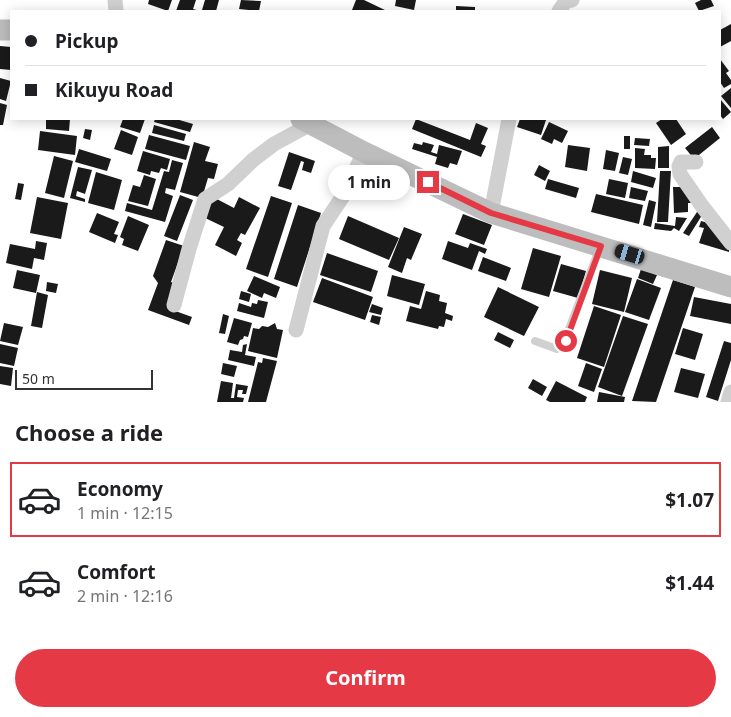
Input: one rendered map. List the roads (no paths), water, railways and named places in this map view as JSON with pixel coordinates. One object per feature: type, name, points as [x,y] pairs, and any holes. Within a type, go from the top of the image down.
[{"type":"main road","points":[[306,122],[491,213],[731,287]]},
{"type":"street","points":[[491,213],[509,120]]},
{"type":"street","points":[[174,305],[205,199],[228,184],[253,160],[306,122]]},
{"type":"street","points":[[296,330],[323,226],[343,196],[364,152]]},
{"type":"street","points":[[696,162],[681,162],[679,166],[680,174],[731,243]]},
{"type":"street","points":[[728,402],[731,392]]},
{"type":"lane","points":[[535,341],[557,349],[563,345],[601,246]]}]
